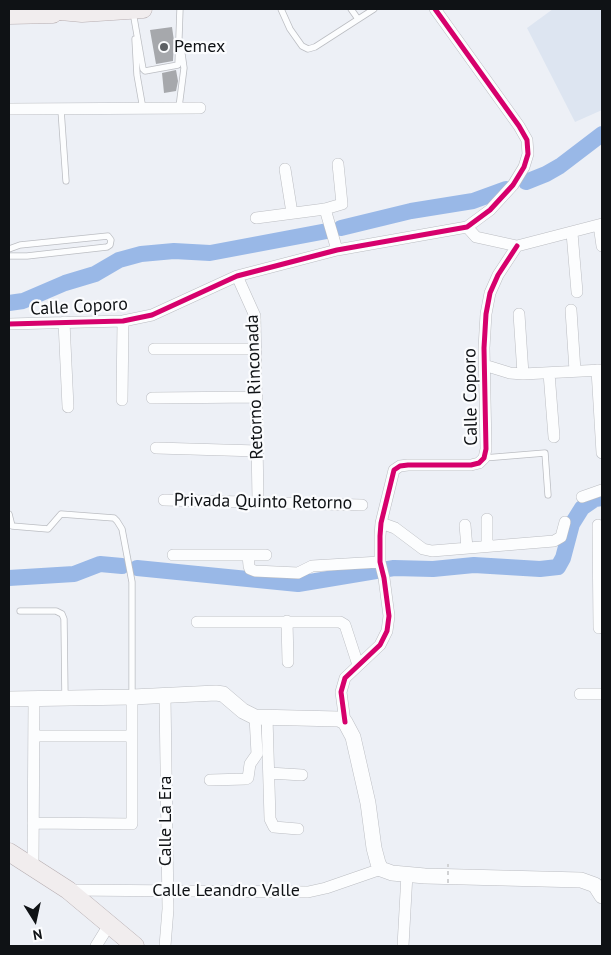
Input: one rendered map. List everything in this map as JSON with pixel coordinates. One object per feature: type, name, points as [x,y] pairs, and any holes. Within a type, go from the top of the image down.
[{"type":"main road","points":[[39,9],[82,13]]},
{"type":"main road","points":[[9,15],[138,10]]},
{"type":"main road","points":[[9,699],[223,694],[243,711],[261,717],[339,719],[345,722],[353,737],[368,803],[374,848],[381,869],[386,872],[407,874],[581,880],[600,889]]},
{"type":"main road","points":[[9,852],[68,890],[135,946]]},
{"type":"street","points":[[435,9],[527,140],[528,154],[524,168],[513,185],[490,210],[467,227],[470,232],[476,236],[517,246],[601,225],[602,246]]},
{"type":"street","points":[[9,109],[200,108]]},
{"type":"street","points":[[256,218],[325,209],[342,204],[338,164]]},
{"type":"street","points":[[285,169],[292,213]]},
{"type":"street","points":[[325,209],[337,250]]},
{"type":"street","name":"Calle Coporo","points":[[9,324],[123,321],[152,315],[237,276],[337,250],[467,227]]},
{"type":"street","points":[[572,233],[577,292]]},
{"type":"street","name":"Calle Coporo","points":[[345,722],[341,692],[345,678],[380,645],[387,631],[389,616],[380,562],[381,523],[394,470],[400,466],[471,465],[479,463],[484,458],[486,449],[484,348],[486,314],[490,293],[498,275],[517,246]]},
{"type":"street","name":"Retorno Rinconada","points":[[237,276],[254,311],[258,502]]},
{"type":"street","points":[[571,310],[575,371]]},
{"type":"street","points":[[519,314],[523,374]]},
{"type":"street","points":[[122,400],[123,321]]},
{"type":"street","points":[[64,322],[68,407]]},
{"type":"street","points":[[154,349],[256,350]]},
{"type":"street","points":[[484,365],[510,373],[523,374],[600,370],[602,452]]},
{"type":"street","points":[[549,372],[554,437]]},
{"type":"street","points":[[152,398],[257,397]]},
{"type":"street","points":[[156,448],[258,451]]},
{"type":"street","points":[[582,497],[602,490]]},
{"type":"street","name":"Privada Quinto Retorno","points":[[164,500],[362,505]]},
{"type":"street","points":[[487,519],[487,546]]},
{"type":"street","points":[[381,523],[395,528],[423,549],[432,551],[558,540],[565,522]]},
{"type":"street","points":[[465,525],[467,548]]},
{"type":"street","points":[[598,525],[600,620]]},
{"type":"street","points":[[173,555],[266,555]]},
{"type":"street","points":[[248,555],[250,570],[255,571],[298,572],[312,566],[380,562]]},
{"type":"street","points":[[286,621],[288,662]]},
{"type":"street","points":[[197,622],[340,622],[345,625],[358,665]]},
{"type":"street","points":[[580,694],[602,694]]},
{"type":"street","name":"Calle La Era","points":[[165,946],[168,909],[166,890],[166,696]]},
{"type":"street","points":[[33,823],[132,824],[132,697]]},
{"type":"street","points":[[33,867],[34,698]]},
{"type":"street","points":[[261,717],[269,773],[270,819],[274,827],[298,829]]},
{"type":"street","points":[[210,780],[246,780],[248,778],[250,764],[257,754],[261,717]]},
{"type":"street","points":[[34,736],[132,736]]},
{"type":"street","points":[[269,773],[302,775]]},
{"type":"street","name":"Calle Leandro Valle","points":[[68,890],[308,892],[326,888],[381,869]]},
{"type":"street","points":[[404,946],[407,874]]},
{"type":"street","points":[[96,946],[109,925]]},
{"type":"lane","points":[[134,28],[142,68],[145,70],[178,65],[180,9]]},
{"type":"lane","points":[[281,9],[290,29],[302,46],[308,49],[315,48],[374,9]]},
{"type":"lane","points":[[351,9],[358,20]]},
{"type":"lane","points":[[138,10],[134,28],[136,66],[143,109]]},
{"type":"lane","points":[[179,36],[184,68],[179,108]]},
{"type":"lane","points":[[62,110],[66,181]]},
{"type":"lane","points":[[9,249],[20,245],[108,236],[111,240],[110,245],[107,247],[27,256],[9,256]]},
{"type":"lane","points":[[484,458],[545,453],[548,495]]},
{"type":"lane","points":[[9,514],[12,526],[48,529],[61,514],[114,518],[122,529],[132,582],[132,697]]},
{"type":"lane","points":[[20,611],[56,611],[62,614],[64,619],[65,698]]},
{"type":"path","points":[[448,864],[448,883]]},
{"type":"shaded area","points":[[553,9],[602,9],[602,110],[575,122],[527,28]]},
{"type":"building","name":"Pemex","points":[[172,27],[174,41],[173,61],[156,64],[150,30]]},
{"type":"building","name":"Pemex","points":[[176,70],[178,81],[176,91],[164,93],[162,73]]},
{"type":"waterway","points":[[526,182],[560,166],[602,134]]},
{"type":"waterway","points":[[341,228],[411,211],[473,201],[506,189]]},
{"type":"waterway","points":[[9,303],[23,301],[65,283],[95,274],[119,260],[141,254],[174,251],[210,253],[327,231]]},
{"type":"waterway","points":[[137,568],[298,584],[394,568],[433,569],[474,565],[540,569],[558,567],[563,558],[572,524],[582,508],[595,499],[602,498]]},
{"type":"waterway","points":[[9,578],[74,574],[100,564],[122,566]]},
{"type":"cycle path","points":[[9,324],[123,321],[152,315],[237,276],[337,250],[467,227],[490,210],[513,185],[524,167],[528,154],[527,140],[435,9]]},
{"type":"cycle path","points":[[345,722],[341,692],[345,678],[380,645],[387,631],[389,616],[380,562],[380,536],[381,523],[394,470],[400,466],[408,465],[471,465],[479,463],[484,458],[486,449],[484,348],[486,314],[490,293],[498,275],[517,246]]},
{"type":"place","name":"Pemex","points":[[164,47]]}]
